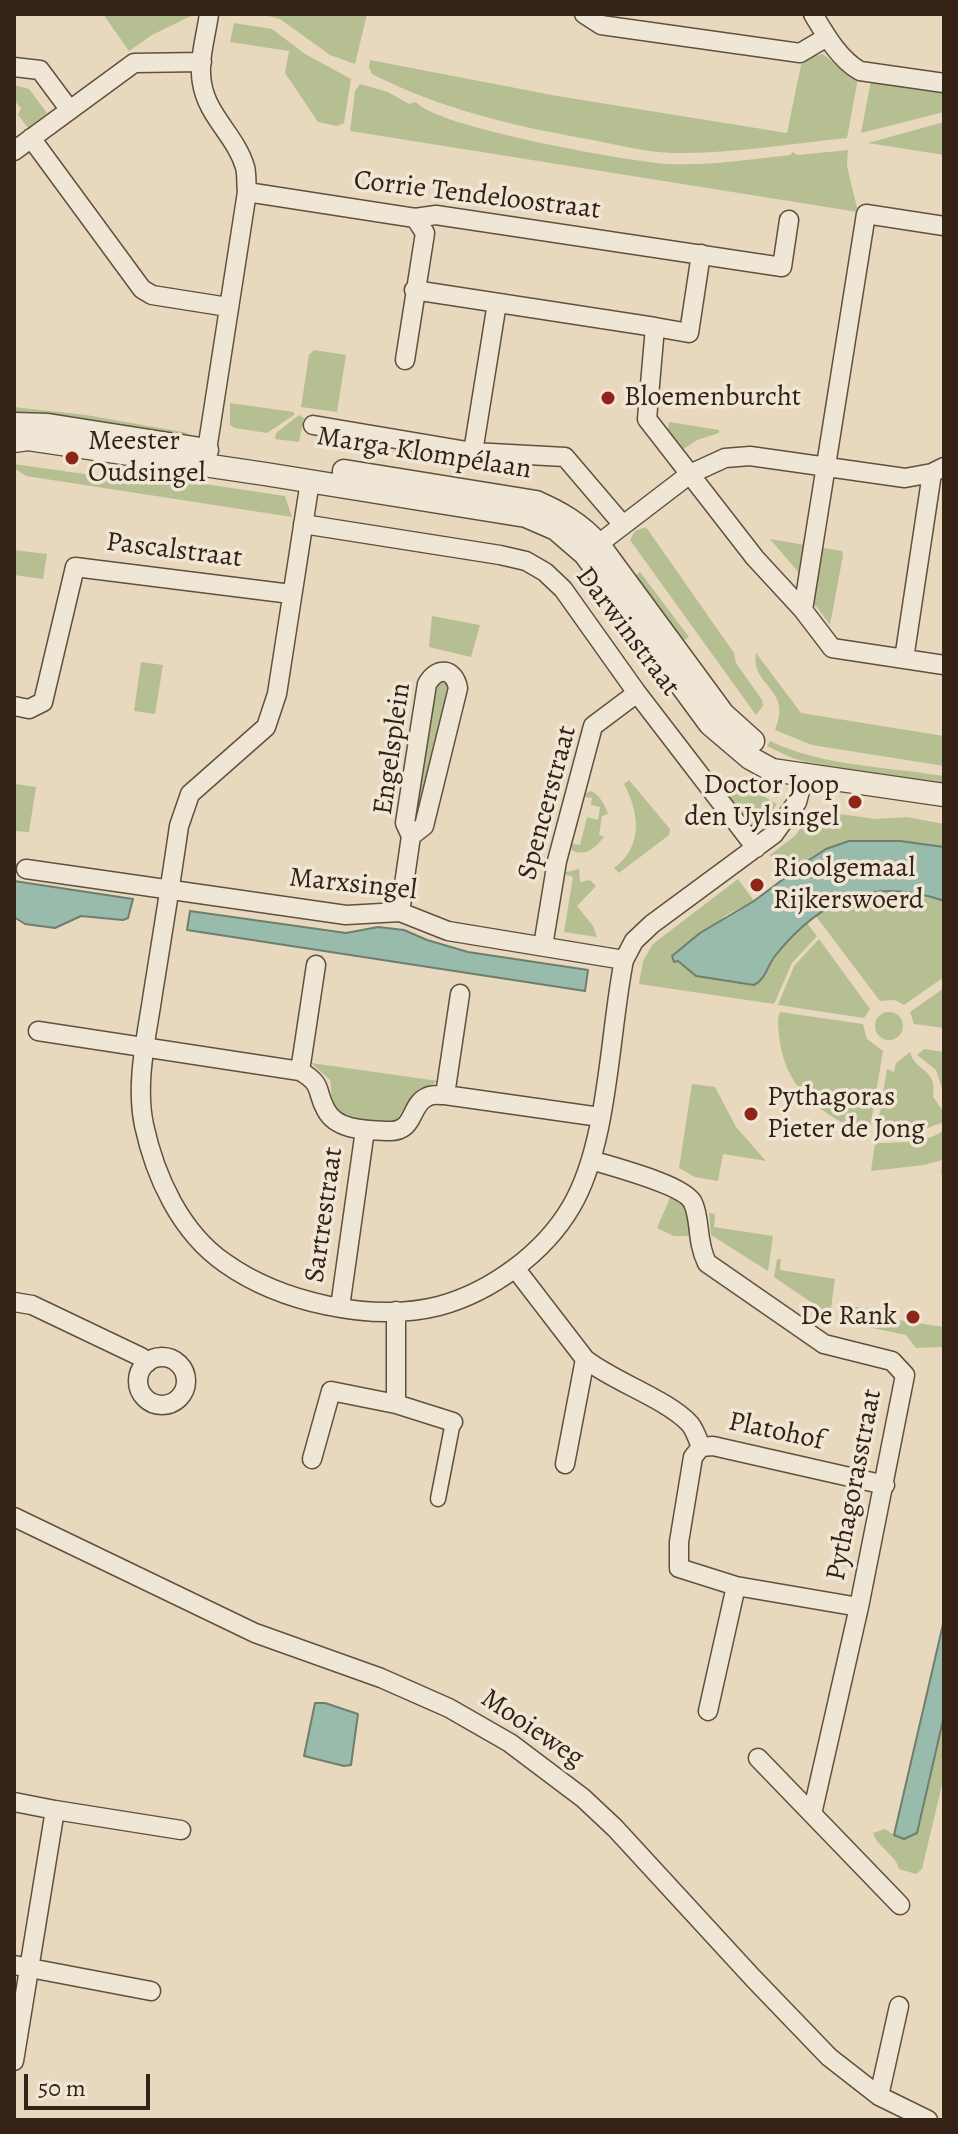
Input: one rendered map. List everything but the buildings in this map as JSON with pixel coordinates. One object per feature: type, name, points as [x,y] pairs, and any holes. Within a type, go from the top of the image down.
[{"type":"street","points":[[206,458],[247,192],[245,167],[212,113],[202,83],[209,14]]},
{"type":"street","points":[[584,14],[601,25],[800,53],[827,37]]},
{"type":"street","points":[[813,14],[851,67],[860,71],[944,83]]},
{"type":"street","points":[[14,151],[134,63],[202,62]]},
{"type":"street","points":[[14,67],[40,70],[69,109]]},
{"type":"street","points":[[31,138],[142,289],[152,295],[228,307]]},
{"type":"street","name":"Corrie Tendeloostraat","points":[[247,192],[415,218],[436,215],[782,267],[789,220]]},
{"type":"street","points":[[803,610],[866,214],[944,226]]},
{"type":"street","points":[[405,360],[425,233],[415,218]]},
{"type":"street","points":[[414,290],[689,333],[701,254]]},
{"type":"street","points":[[473,452],[497,303]]},
{"type":"street","points":[[655,327],[647,419],[755,558],[803,610],[832,648],[944,665]]},
{"type":"street","name":"Marga Klompélaan","points":[[14,424],[48,425],[206,458]]},
{"type":"street","points":[[313,425],[473,452],[565,457],[623,525]]},
{"type":"street","name":"Marga Klompélaan","points":[[14,441],[28,439],[206,458],[311,474],[526,516],[592,549],[710,724],[750,758],[772,770],[944,795]]},
{"type":"street","points":[[592,549],[690,474],[725,458],[750,456],[905,478],[938,470],[904,659]]},
{"type":"street","points":[[311,474],[277,694],[266,727],[190,794],[179,826],[145,1048],[141,1096],[143,1122],[155,1168],[179,1213],[222,1261],[256,1282],[283,1294],[340,1307],[396,1311],[438,1306],[484,1287],[515,1268],[547,1239],[570,1208],[591,1160],[624,960],[634,941],[652,924],[774,834],[797,802],[805,773]]},
{"type":"street","name":"Darwinstraat","points":[[303,524],[500,555],[526,561],[545,572],[563,589],[637,693],[756,848]]},
{"type":"street","name":"Pascalstraat","points":[[14,706],[29,709],[43,702],[75,567],[291,594]]},
{"type":"street","name":"Engelsplein","points":[[400,912],[411,836],[405,823],[427,684],[432,675],[450,672],[456,678],[458,688],[424,826],[411,836]]},
{"type":"street","name":"Spencerstraat","points":[[543,946],[557,861],[593,726],[637,693]]},
{"type":"street","name":"Marxsingel","points":[[26,869],[346,915],[400,912],[448,931],[624,960]]},
{"type":"street","points":[[300,1071],[316,965]]},
{"type":"street","points":[[445,1095],[460,994]]},
{"type":"street","points":[[38,1031],[300,1071],[315,1080],[326,1112],[340,1125],[365,1130],[394,1131],[410,1123],[419,1104],[428,1096],[445,1095],[600,1117]]},
{"type":"street","name":"Sartrestraat","points":[[340,1307],[365,1130]]},
{"type":"street","name":"Pythagorasstraat","points":[[591,1160],[683,1190],[694,1203],[700,1248],[707,1263],[824,1344],[892,1361],[905,1375],[885,1485],[812,1814]]},
{"type":"street","points":[[515,1268],[585,1359],[691,1425],[701,1447],[693,1457],[679,1542],[679,1568],[736,1586],[859,1607]]},
{"type":"street","points":[[14,1302],[32,1305],[141,1357],[147,1363]]},
{"type":"street","points":[[396,1311],[396,1404]]},
{"type":"street","points":[[565,1464],[585,1359]]},
{"type":"street","points":[[312,1459],[331,1391],[396,1404],[453,1422],[438,1499]]},
{"type":"street","name":"Platohof","points":[[701,1447],[713,1446],[885,1485]]},
{"type":"street","name":"Mooieweg","points":[[14,1517],[255,1633],[381,1678],[449,1708],[510,1743],[583,1798],[615,1828],[829,2057],[879,2096],[928,2120]]},
{"type":"street","points":[[708,1711],[736,1586]]},
{"type":"street","points":[[758,1758],[900,1905]]},
{"type":"street","points":[[14,1802],[181,1830]]},
{"type":"street","points":[[14,2061],[22,1966],[55,1810]]},
{"type":"street","points":[[22,1966],[151,1991]]},
{"type":"street","points":[[879,2096],[899,2006]]},
{"type":"shaded area","points":[[103,14],[195,14],[152,35],[129,51]]},
{"type":"shaded area","points":[[261,14],[367,14],[355,64],[330,55],[280,19]]},
{"type":"shaded area","points":[[234,23],[272,29],[305,54],[351,79],[344,123],[337,126],[318,122],[285,73],[289,51],[230,42]]},
{"type":"shaded area","points":[[823,54],[847,74],[858,78],[847,138],[693,153],[641,150],[480,115],[398,86],[372,74],[369,67],[370,60],[557,96],[787,133],[802,60]]},
{"type":"shaded area","points":[[871,80],[944,91],[944,112],[861,133]]},
{"type":"shaded area","points":[[360,84],[388,92],[409,104],[416,102],[431,112],[458,122],[494,132],[648,162],[699,164],[791,155],[792,152],[798,155],[848,150],[847,166],[858,212],[350,131],[355,91]]},
{"type":"shaded area","points":[[14,85],[29,89],[47,113],[28,128],[18,115],[21,108],[14,100]]},
{"type":"shaded area","points":[[944,122],[944,155],[868,143]]},
{"type":"shaded area","points":[[314,350],[346,355],[337,412],[301,407],[309,355]]},
{"type":"shaded area","points":[[230,403],[294,412],[294,415],[267,433],[235,428],[230,425]]},
{"type":"shaded area","points":[[14,407],[86,415],[188,433],[178,437],[14,420]]},
{"type":"shaded area","points":[[299,415],[304,418],[299,442],[275,439],[276,433]]},
{"type":"shaded area","points":[[669,422],[719,430],[719,433],[697,440],[682,450],[668,430]]},
{"type":"shaded area","points":[[14,464],[105,477],[171,479],[285,496],[292,517],[26,476],[14,468]]},
{"type":"shaded area","points":[[646,527],[734,653],[736,663],[762,700],[763,706],[756,715],[630,540],[635,531]]},
{"type":"shaded area","points":[[770,539],[805,545],[800,574]]},
{"type":"shaded area","points":[[817,547],[842,551],[843,555],[830,625],[808,600]]},
{"type":"shaded area","points":[[14,550],[47,554],[43,579],[14,575]]},
{"type":"shaded area","points":[[640,572],[689,637],[683,641],[630,579]]},
{"type":"shaded area","points":[[432,616],[480,625],[471,657],[429,647]]},
{"type":"shaded area","points":[[756,653],[801,713],[944,736],[944,766],[812,745],[775,730],[779,705],[759,673]]},
{"type":"shaded area","points":[[141,662],[163,665],[155,714],[134,711]]},
{"type":"shaded area","points":[[444,682],[449,688],[420,821],[416,820],[432,686]]},
{"type":"shaded area","points":[[770,741],[833,761],[944,776],[944,785],[807,762],[767,746]]},
{"type":"shaded area","points":[[629,780],[670,829],[669,835],[619,873],[614,868],[630,850],[636,828],[633,806],[624,784]]},
{"type":"shaded area","points":[[740,783],[777,804],[754,833],[729,798]]},
{"type":"shaded area","points":[[16,784],[36,787],[29,832],[14,831]]},
{"type":"shaded area","points":[[591,791],[602,801],[608,814],[602,816],[599,835],[604,837],[590,850],[573,851],[569,843],[580,845],[587,817],[598,820],[600,807],[591,805],[592,798],[580,796]]},
{"type":"shaded area","points":[[812,810],[875,819],[907,817],[944,824],[944,847],[900,841],[826,849],[786,875],[770,855],[796,835]]},
{"type":"shaded area","points":[[849,841],[900,841],[944,847],[944,901],[894,891],[872,892],[850,898],[830,907],[792,936],[754,985],[696,976],[678,961],[674,962],[672,956],[700,933],[754,901],[826,849]]},
{"type":"shaded area","points":[[579,869],[580,882],[590,880],[596,886],[577,906],[593,926],[597,937],[564,932],[573,877],[562,873]]},
{"type":"shaded area","points":[[738,879],[754,901],[726,915],[678,961],[696,976],[754,985],[763,978],[772,959],[806,922],[817,936],[792,963],[774,1004],[639,984],[643,961],[653,944]]},
{"type":"shaded area","points":[[14,881],[133,899],[128,918],[123,920],[81,916],[55,928],[25,924],[14,917]]},
{"type":"shaded area","points":[[877,890],[926,895],[944,901],[944,977],[904,1005],[895,1000],[880,1001],[815,915],[853,895]]},
{"type":"shaded area","points":[[190,911],[346,933],[378,927],[404,930],[468,952],[588,970],[585,991],[187,930]]},
{"type":"shaded area","points":[[819,939],[870,1009],[864,1018],[778,1005],[794,966]]},
{"type":"shaded area","points":[[944,988],[944,1028],[914,1024],[910,1012]]},
{"type":"shaded area","points":[[780,1012],[863,1024],[867,1039],[883,1051],[869,1135],[823,1111],[800,1089],[784,1061],[778,1026]]},
{"type":"shaded area","points":[[889,1012],[899,1016],[903,1026],[899,1036],[889,1040],[879,1036],[875,1026],[879,1016]]},
{"type":"shaded area","points":[[924,1049],[944,1052],[944,1095],[936,1070],[917,1055]]},
{"type":"shaded area","points":[[910,1052],[932,1081],[933,1097],[944,1109],[944,1122],[908,1135],[876,1136],[887,1069],[894,1072],[896,1063]]},
{"type":"shaded area","points":[[311,1063],[438,1081],[412,1096],[397,1119],[364,1120],[347,1115],[335,1106],[330,1080]]},
{"type":"shaded area","points":[[692,1084],[715,1087],[736,1127],[766,1161],[723,1154],[718,1181],[695,1177],[679,1168]]},
{"type":"shaded area","points":[[944,1130],[944,1173],[941,1174],[942,1160],[871,1171],[875,1143],[921,1140]]},
{"type":"shaded area","points":[[672,1193],[688,1209],[689,1236],[674,1236],[657,1228]]},
{"type":"shaded area","points":[[709,1213],[715,1214],[714,1227],[773,1236],[768,1271],[711,1235]]},
{"type":"shaded area","points":[[777,1259],[781,1259],[780,1270],[835,1279],[830,1315],[774,1277]]},
{"type":"shaded area","points":[[850,1306],[871,1309],[871,1316],[944,1327],[944,1347],[916,1348],[906,1335],[853,1324],[849,1317]]},
{"type":"shaded area","points":[[944,1620],[944,1716],[917,1833],[904,1839],[894,1835]]},
{"type":"shaded area","points":[[315,1703],[325,1703],[358,1714],[351,1765],[304,1756]]},
{"type":"shaded area","points":[[944,1716],[944,1776],[922,1869],[916,1874],[899,1869],[873,1833],[885,1829],[894,1835],[917,1833]]},
{"type":"place","name":"Bloemenburcht","points":[[608,398]]},
{"type":"place","name":"Meester Oudsingel","points":[[72,458]]},
{"type":"place","name":"Doctor Joop den Uylsingel","points":[[855,802]]},
{"type":"place","name":"Rioolgemaal Rijkerswoerd","points":[[757,885]]},
{"type":"place","name":"Pythagoras Pieter de Jong","points":[[751,1114]]},
{"type":"place","name":"De Rank","points":[[913,1317]]}]
